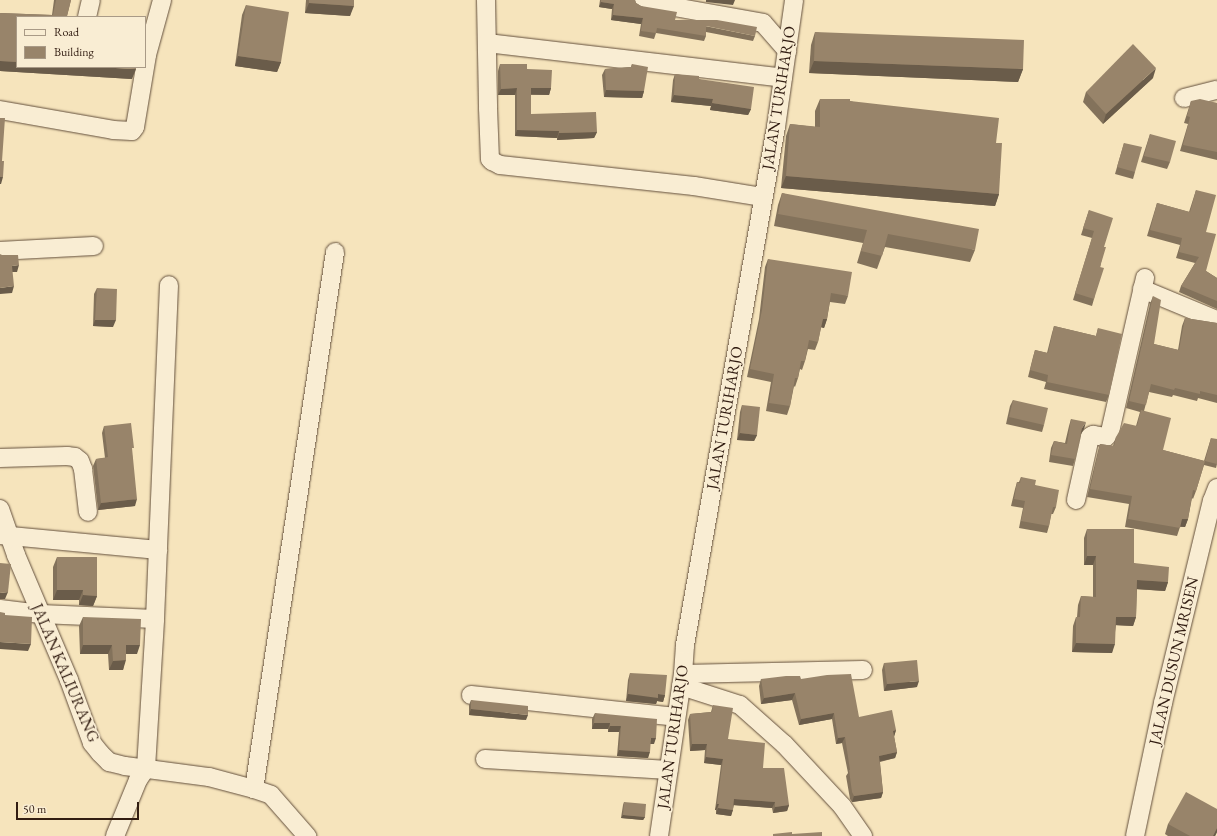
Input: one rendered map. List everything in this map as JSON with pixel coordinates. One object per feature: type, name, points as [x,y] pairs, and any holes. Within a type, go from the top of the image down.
[{"type":"street","points":[[87,16],[91,0]]},
{"type":"street","points":[[146,62],[162,0]]},
{"type":"street","points":[[486,0],[490,159],[494,162],[500,165],[694,186],[763,197]]},
{"type":"street","name":"JALAN TURIHARJO","points":[[659,836],[682,680],[686,637],[763,197],[783,78],[794,0]]},
{"type":"street","points":[[641,1],[763,23],[787,51]]},
{"type":"street","points":[[487,43],[783,78]]},
{"type":"street","points":[[0,110],[113,130],[132,131],[136,127],[145,68]]},
{"type":"street","points":[[1184,98],[1217,90]]},
{"type":"street","points":[[0,251],[94,246]]},
{"type":"street","points":[[254,789],[335,252]]},
{"type":"street","points":[[1076,500],[1090,437],[1093,435],[1106,437],[1110,432],[1144,284],[1217,320]]},
{"type":"street","points":[[115,836],[138,780],[146,768],[155,619],[170,285]]},
{"type":"street","points":[[0,458],[75,457],[80,461],[83,469],[88,512]]},
{"type":"street","name":"JALAN DUSUN MRISEN","points":[[1135,836],[1163,703],[1212,501],[1217,488]]},
{"type":"street","name":"JALAN KALIURANG","points":[[0,509],[5,535],[40,614],[92,743],[100,753],[109,762],[209,777],[254,789],[271,796],[307,836]]},
{"type":"street","points":[[5,535],[158,550]]},
{"type":"street","points":[[0,610],[40,614],[155,619]]},
{"type":"street","points":[[682,680],[863,670]]},
{"type":"street","points":[[682,680],[740,705],[784,744],[842,806],[863,836]]},
{"type":"street","points":[[471,694],[676,717]]},
{"type":"street","points":[[486,759],[669,770]]},
{"type":"building","points":[[56,0],[71,0],[67,16],[16,16],[16,62],[0,61],[0,13],[53,15]]},
{"type":"building","points":[[309,0],[354,0],[354,6],[309,3]]},
{"type":"building","points":[[601,0],[635,0],[636,3],[641,6],[677,12],[675,20],[717,20],[757,27],[755,36],[706,26],[706,36],[657,28],[656,33],[641,31],[643,18],[613,15],[614,4],[601,2]]},
{"type":"building","points":[[246,5],[289,12],[281,62],[238,56]]},
{"type":"building","points":[[815,32],[1024,40],[1023,69],[814,61]]},
{"type":"building","points":[[1133,44],[1156,68],[1106,114],[1086,92]]},
{"type":"building","points":[[500,64],[527,64],[527,69],[552,70],[551,88],[531,88],[531,114],[596,112],[597,132],[559,133],[559,131],[517,130],[517,88],[501,89]]},
{"type":"building","points":[[632,64],[648,67],[644,91],[606,90],[605,69],[631,67]]},
{"type":"building","points":[[116,68],[136,68],[136,69]]},
{"type":"building","points":[[675,74],[699,76],[699,79],[754,87],[751,109],[712,103],[713,99],[674,95]]},
{"type":"building","points":[[820,99],[850,99],[850,101],[999,118],[996,143],[1002,143],[999,194],[786,176],[790,124],[820,127]]},
{"type":"building","points":[[1200,99],[1217,103],[1217,152],[1183,145],[1190,117],[1187,116],[1191,101]]},
{"type":"building","points":[[0,118],[5,118],[2,161],[4,161],[3,177],[0,177]]},
{"type":"building","points":[[1150,134],[1176,141],[1170,162],[1144,156]]},
{"type":"building","points":[[1124,143],[1142,147],[1135,172],[1117,167]]},
{"type":"building","points":[[1196,190],[1216,195],[1206,232],[1216,234],[1206,271],[1217,278],[1217,301],[1181,286],[1199,257],[1179,252],[1182,238],[1150,230],[1157,203],[1190,212]]},
{"type":"building","points":[[782,193],[979,229],[975,250],[888,234],[882,256],[861,251],[867,230],[778,214]]},
{"type":"building","points":[[1089,210],[1113,218],[1104,247],[1106,247],[1100,267],[1104,268],[1094,299],[1075,293],[1094,231],[1083,228]]},
{"type":"building","points":[[0,254],[18,255],[19,265],[12,266],[14,286],[0,288]]},
{"type":"building","points":[[768,259],[852,272],[848,296],[831,293],[827,319],[823,319],[818,342],[809,340],[805,361],[801,361],[798,378],[795,378],[790,406],[769,403],[774,374],[750,369],[762,310]]},
{"type":"building","points":[[97,288],[117,289],[116,320],[95,320]]},
{"type":"building","points":[[1153,296],[1161,300],[1154,344],[1179,350],[1185,318],[1217,323],[1217,395],[1200,391],[1200,394],[1175,388],[1174,390],[1151,384],[1146,405],[1129,401]]},
{"type":"building","points":[[1054,326],[1096,336],[1098,328],[1122,334],[1109,395],[1047,382],[1048,375],[1030,370],[1035,350],[1048,353]]},
{"type":"building","points":[[1013,400],[1048,408],[1044,425],[1009,417]]},
{"type":"building","points":[[742,405],[760,407],[757,435],[740,433]]},
{"type":"building","points":[[1141,410],[1171,418],[1163,450],[1205,461],[1196,491],[1193,490],[1188,519],[1182,519],[1180,528],[1128,519],[1132,496],[1090,489],[1100,444],[1114,446],[1116,437],[1124,423],[1137,426]]},
{"type":"building","points":[[1071,419],[1086,422],[1082,428],[1075,459],[1051,455],[1054,441],[1067,444]]},
{"type":"building","points":[[131,423],[137,499],[101,503],[96,459],[108,457],[104,426]]},
{"type":"building","points":[[1211,438],[1217,439],[1217,464],[1205,461]]},
{"type":"building","points":[[1021,477],[1036,480],[1035,485],[1059,490],[1056,507],[1053,507],[1049,526],[1021,521],[1025,501],[1014,499],[1017,482],[1020,483]]},
{"type":"building","points":[[1087,529],[1134,529],[1134,563],[1169,567],[1168,582],[1137,580],[1136,617],[1116,617],[1115,644],[1076,643],[1076,617],[1080,617],[1081,596],[1096,597],[1096,556],[1087,556]]},
{"type":"building","points":[[57,557],[97,557],[97,596],[83,595],[83,590],[57,590]]},
{"type":"building","points":[[0,563],[11,564],[8,592],[0,593]]},
{"type":"building","points":[[0,612],[5,613],[5,615],[32,617],[31,644],[0,642]]},
{"type":"building","points":[[83,617],[141,619],[140,645],[126,645],[126,660],[113,661],[112,645],[83,645]]},
{"type":"building","points":[[917,660],[919,681],[887,684],[884,663]]},
{"type":"building","points":[[630,673],[667,675],[665,695],[658,694],[658,698],[628,694]]},
{"type":"building","points":[[851,674],[859,717],[892,710],[896,730],[893,731],[897,752],[879,756],[883,792],[854,796],[852,792],[845,737],[838,738],[834,713],[801,719],[795,693],[764,698],[761,679],[800,676],[801,679],[827,675]]},
{"type":"building","points":[[471,700],[528,706],[528,715],[471,709]]},
{"type":"building","points":[[713,705],[733,708],[728,739],[765,743],[763,768],[784,768],[789,805],[775,807],[775,802],[734,799],[733,810],[718,808],[719,804],[717,804],[723,759],[706,757],[707,744],[692,744],[690,714],[712,712]]},
{"type":"building","points":[[595,713],[657,719],[656,738],[651,738],[650,752],[619,750],[621,726],[610,726],[610,723],[594,723]]},
{"type":"building","points":[[1186,792],[1217,809],[1217,828],[1213,836],[1190,836],[1168,824]]},
{"type":"building","points":[[624,802],[646,804],[645,817],[623,815]]},
{"type":"building","points":[[792,832],[792,834],[822,832],[822,836],[773,836],[773,834]]}]
